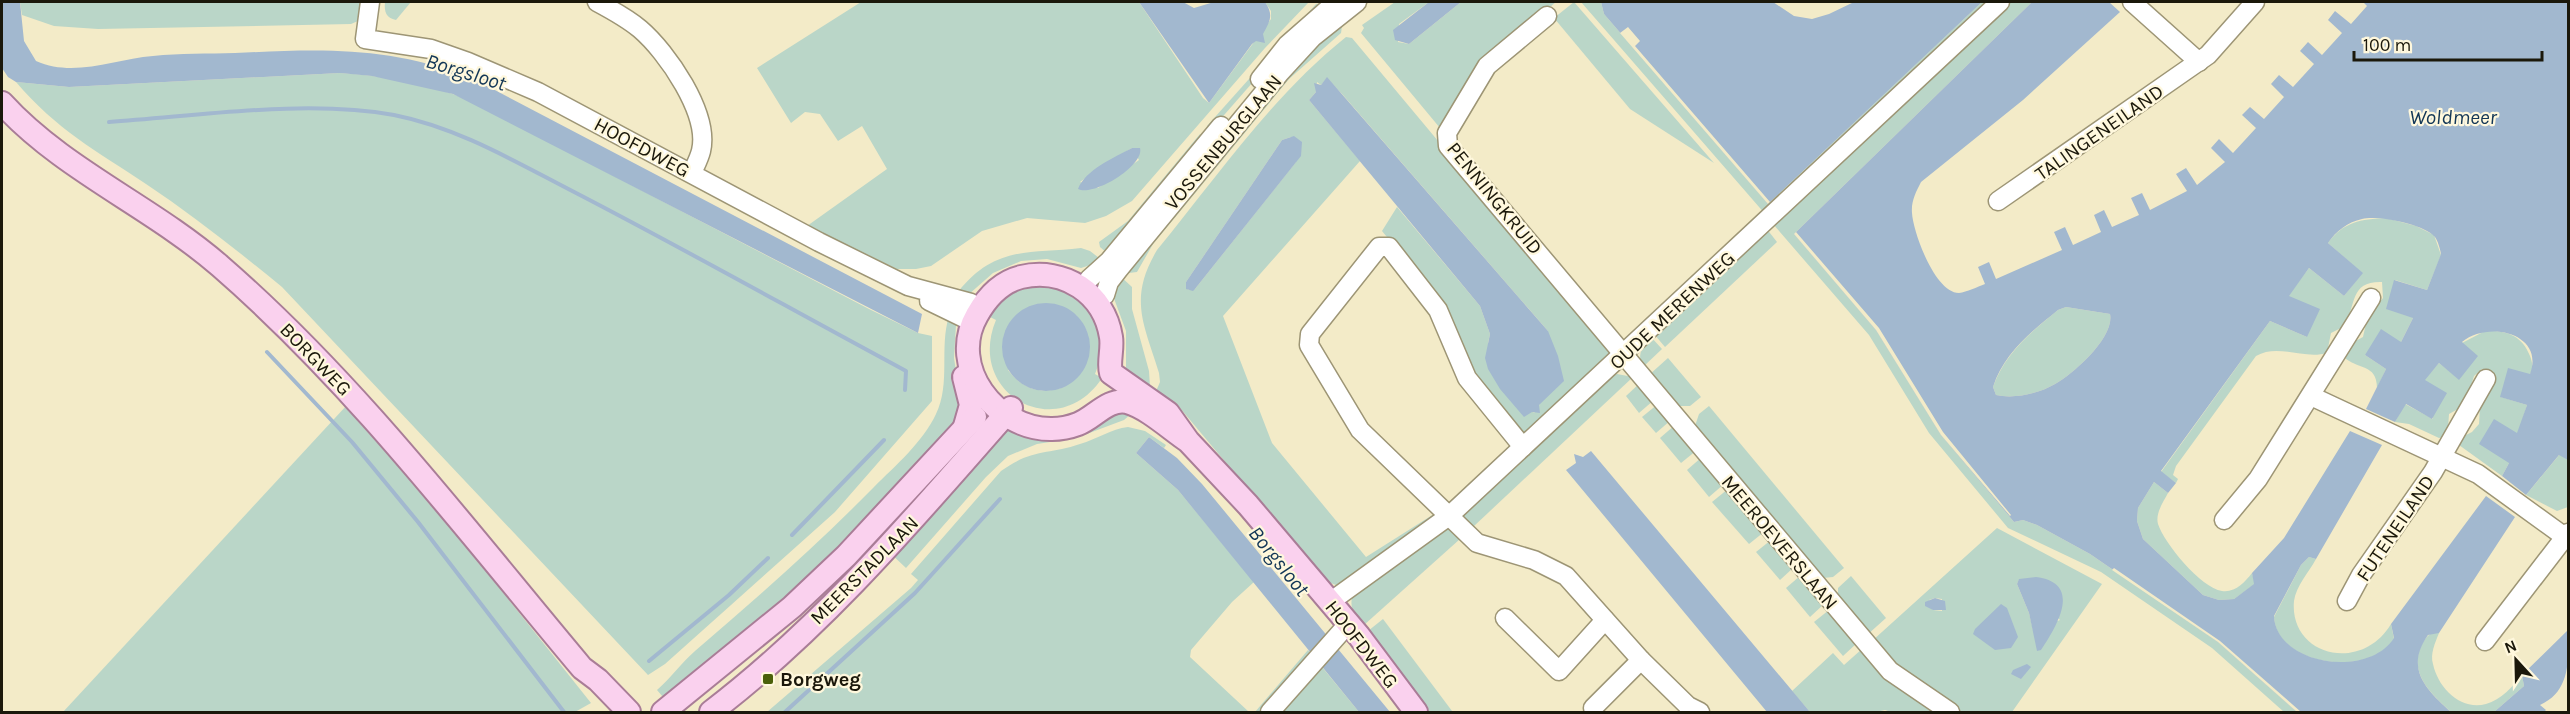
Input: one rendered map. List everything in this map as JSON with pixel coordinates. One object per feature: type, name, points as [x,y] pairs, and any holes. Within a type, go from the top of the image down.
[{"type":"main road","name":"BORGWEG","points":[[2,103],[55,151],[158,219],[219,265],[311,350],[582,668],[598,680],[629,712]]},
{"type":"main road","points":[[1025,266],[1058,266],[1105,295],[1112,307],[1120,334],[1121,348],[1115,376],[1107,392],[1095,405],[1071,417],[1045,420],[1008,412],[976,392],[960,361],[970,314],[994,279],[1025,266]]},
{"type":"main road","points":[[1084,282],[1108,326],[1112,347],[1110,369],[1115,376]]},
{"type":"main road","points":[[970,314],[981,329],[979,350],[984,374],[1008,412]]},
{"type":"main road","name":"HOOFDWEG","points":[[1115,376],[1168,413],[1188,441],[1248,505],[1330,602],[1416,712]]},
{"type":"main road","name":"MEERSTADLAAN","points":[[663,712],[792,607],[846,556],[966,426],[976,392]]},
{"type":"main road","name":"HOOFDWEG","points":[[1008,412],[1036,428],[1065,428],[1079,424],[1107,406],[1126,402],[1188,441]]},
{"type":"main road","name":"MEERSTADLAAN","points":[[711,712],[779,654],[914,521],[1008,412]]},
{"type":"main road","name":"BORGWEG","points":[[582,668],[589,686],[607,712]]},
{"type":"street","name":"HOOFDWEG","points":[[370,2],[365,39],[431,49],[538,92],[819,242],[970,314]]},
{"type":"street","points":[[597,2],[629,20],[649,37],[686,90],[698,120],[701,140],[701,150],[692,173]]},
{"type":"street","name":"VOSSENBURGLAAN","points":[[1084,282],[1109,261],[1287,45],[1336,2]]},
{"type":"street","name":"VOSSENBURGLAAN","points":[[1105,295],[1109,282],[1119,269],[1279,74],[1313,37],[1357,2]]},
{"type":"street","name":"OUDE MERENWEG","points":[[1330,602],[1449,516],[1624,356],[2000,2]]},
{"type":"street","points":[[2132,2],[2199,62]]},
{"type":"street","name":"TALINGENEILAND","points":[[1998,201],[2199,62],[2208,55],[2255,2]]},
{"type":"street","name":"PENNINGKRUID","points":[[1547,15],[1487,66],[1446,139],[1448,146],[1624,356]]},
{"type":"street","points":[[1523,447],[1467,378],[1438,310],[1423,288],[1389,247],[1379,247],[1310,334],[1309,345],[1360,430],[1478,543],[1534,560],[1566,576],[1641,660],[1690,710]]},
{"type":"street","points":[[2224,520],[2258,479],[2371,298]]},
{"type":"street","name":"MEEROEVERSLAAN","points":[[1624,356],[1890,671],[1950,712]]},
{"type":"street","name":"FUTENEILAND","points":[[2347,601],[2361,575],[2443,456],[2486,379]]},
{"type":"street","name":"FUTENEILAND","points":[[2311,396],[2443,456],[2491,484],[2567,535]]},
{"type":"street","points":[[2485,641],[2567,535]]},
{"type":"street","points":[[1505,618],[1559,671],[1605,620]]},
{"type":"street","points":[[1270,712],[1348,624]]},
{"type":"street","points":[[1593,708],[1641,660]]},
{"type":"green space","points":[[20,2],[364,2],[358,21],[351,24],[98,29],[54,26],[22,15]]},
{"type":"green space","points":[[385,2],[411,2],[396,20],[386,14]]},
{"type":"green space","points":[[861,2],[1139,2],[1203,98],[1209,103],[1271,19],[1271,11],[1265,2],[1309,2],[1265,48],[1132,201],[1106,216],[1085,223],[1027,218],[982,231],[931,266],[916,269],[897,269],[807,226],[887,169],[862,126],[838,141],[820,114],[805,112],[791,123],[757,68]],"holes":[[[1132,148],[1139,160],[1098,188],[1080,182]]]},
{"type":"green space","points":[[1395,2],[1429,2],[1399,24],[1398,42],[1409,44],[1461,2],[1556,2],[1496,51],[1440,128],[1361,33],[1364,28],[1362,25]]},
{"type":"green space","points":[[1574,2],[1714,163],[1630,109],[1554,18]]},
{"type":"green space","points":[[1581,2],[1601,2],[1604,14],[1768,204],[1982,2],[1991,2],[1766,215]]},
{"type":"green space","points":[[2009,2],[2032,2],[1794,234],[1876,330],[1941,435],[2014,522],[2023,520],[2037,525],[2090,554],[2218,642],[2297,712],[2284,712],[2212,648],[2101,572],[2008,528],[1929,433],[1869,335],[1773,224],[1809,187]]},
{"type":"green space","points":[[1322,3],[1211,130],[1207,126],[1316,4]]},
{"type":"green space","points":[[1338,22],[1342,26],[1341,33],[1289,79],[1153,244],[1137,272],[1129,273],[1127,270],[1286,73]]},
{"type":"green space","points":[[1346,37],[1352,38],[1612,349],[1609,362],[1525,435],[1474,380],[1436,297],[1382,231],[1397,207],[1480,306],[1490,334],[1488,343],[1534,413],[1539,406],[1548,331],[1343,95],[1327,78],[1321,85],[1317,82],[1316,92],[1309,100],[1360,161],[1223,316],[1272,443],[1366,557],[1434,514],[1436,515],[1359,572],[1336,585],[1325,581],[1175,402],[1169,408],[1154,396],[1160,382],[1159,373],[1141,312],[1143,283],[1157,250],[1246,138],[1319,60]],"holes":[[[1291,137],[1296,162],[1195,289],[1186,288],[1186,282],[1282,140]]]},
{"type":"green space","points":[[340,73],[405,81],[468,100],[869,309],[918,333],[932,336],[932,401],[835,512],[665,664],[648,675],[282,287],[181,209],[62,126],[31,99],[16,82],[69,87]]},
{"type":"green space","points":[[1200,134],[1204,138],[1107,253],[1100,247],[1099,242],[1128,221]]},
{"type":"green space","points":[[2386,218],[2416,226],[2434,235],[2441,255],[2427,290],[2395,280],[2413,318],[2401,342],[2365,355],[2386,369],[2377,388],[2374,374],[2344,357],[2350,344],[2363,337],[2367,319],[2383,298],[2382,282],[2364,285],[2359,290],[2345,326],[2331,333],[2327,353],[2309,355],[2273,351],[2256,356],[2176,466],[2173,475],[2178,479],[2176,483],[2161,472],[2270,321],[2307,337],[2288,296],[2309,268],[2344,296],[2362,273],[2328,243],[2334,236],[2353,223]]},
{"type":"green space","points":[[1766,228],[1777,242],[1665,347],[1654,334]]},
{"type":"green space","points":[[1081,248],[1090,251],[1103,261],[1081,268],[1047,259],[1021,261],[993,273],[968,295],[958,292],[986,266],[1000,259],[1029,252]]},
{"type":"green space","points":[[1119,275],[1132,287],[1132,309],[1149,371],[1150,387],[1126,373],[1126,331],[1112,293]]},
{"type":"green space","points":[[1038,284],[1063,288],[1070,292],[1088,308],[1098,328],[1101,351],[1095,374],[1102,378],[1084,398],[1063,408],[1041,409],[1021,402],[1004,389],[993,370],[990,346],[996,320],[988,316],[998,302],[1009,294]],"holes":[[[1076,315],[1087,331],[1064,387],[1048,390],[1033,389],[1020,382],[1008,370]]]},
{"type":"green space","points":[[2066,307],[2110,314],[2110,323],[2100,344],[2082,364],[2048,388],[2018,396],[1996,395],[1993,387],[2012,353],[2038,327],[2058,310]]},
{"type":"green space","points":[[949,316],[956,325],[954,358],[963,415],[872,523],[668,703],[657,690],[690,656],[831,530],[924,434],[936,414],[943,390],[945,340]]},
{"type":"green space","points":[[2485,331],[2506,333],[2518,339],[2527,349],[2532,365],[2527,377],[2501,397],[2527,405],[2509,463],[2502,476],[2459,445],[2464,436],[2472,432],[2479,424],[2480,406],[2492,374],[2482,369],[2474,376],[2465,405],[2449,414],[2448,428],[2443,437],[2439,438],[2409,424],[2395,422],[2405,404],[2433,419],[2424,380],[2439,363],[2459,379],[2462,343]]},
{"type":"green space","points":[[1651,337],[1662,349],[1643,367],[1640,354]]},
{"type":"green space","points":[[1668,358],[1701,397],[1690,406],[1675,406],[1649,375]]},
{"type":"green space","points":[[1617,374],[1633,377],[1473,527],[1462,519],[1467,510],[1607,378]]},
{"type":"green space","points":[[1640,383],[1654,400],[1639,413],[1626,396]]},
{"type":"green space","points":[[1658,404],[1671,420],[1656,433],[1642,417]]},
{"type":"green space","points":[[347,405],[447,522],[591,703],[575,712],[63,712]]},
{"type":"green space","points":[[1709,406],[1844,568],[1833,577],[1823,578],[1695,426],[1699,414]]},
{"type":"green space","points":[[1113,409],[1131,414],[1124,420],[1076,438],[1037,444],[1008,456],[986,477],[906,568],[888,551],[1003,429]]},
{"type":"green space","points":[[1675,425],[1697,450],[1681,463],[1660,438]]},
{"type":"green space","points":[[1128,427],[1145,431],[1166,445],[1164,448],[1149,437],[1136,453],[1178,490],[1254,582],[1232,602],[1191,650],[1190,657],[1249,712],[767,712],[911,588],[918,580],[911,574],[1001,471],[1032,455],[1069,447]]},
{"type":"green space","points":[[2560,454],[2568,460],[2568,507],[2557,511],[2526,495]]},
{"type":"green space","points":[[1702,457],[1724,484],[1709,497],[1687,470]]},
{"type":"green space","points":[[2154,482],[2168,493],[2159,511],[2158,524],[2184,564],[2204,582],[2222,591],[2235,589],[2252,573],[2255,584],[2234,599],[2219,600],[2203,595],[2143,539],[2137,521],[2138,508]]},
{"type":"green space","points":[[1728,489],[1764,532],[1749,544],[1712,502]]},
{"type":"green space","points":[[1451,527],[1460,534],[1460,539],[1364,625],[1353,610],[1351,601],[1354,591]]},
{"type":"green space","points":[[1997,528],[2102,584],[2012,712],[1960,712],[1892,666],[1872,641]],"holes":[[[2019,580],[2060,620],[2033,630],[2029,613],[2017,584]],[[1942,599],[1942,611],[1933,610],[1929,600]]]},
{"type":"green space","points":[[1771,540],[1793,568],[1780,580],[1756,552]]},
{"type":"green space","points":[[2309,557],[2316,559],[2300,585],[2294,601],[2296,620],[2303,635],[2315,646],[2329,652],[2346,653],[2362,649],[2378,640],[2391,624],[2394,639],[2381,652],[2365,659],[2345,662],[2325,661],[2306,656],[2290,646],[2279,633],[2274,617],[2301,565]]},
{"type":"green space","points":[[1800,576],[1824,604],[1810,617],[1786,588]]},
{"type":"green space","points":[[1851,576],[1886,618],[1867,635],[1838,598],[1838,588]]},
{"type":"green space","points":[[1829,610],[1857,643],[1843,656],[1814,622]]},
{"type":"green space","points":[[1383,619],[1452,712],[1426,712],[1368,631]]},
{"type":"green space","points":[[2432,633],[2439,633],[2432,656],[2436,673],[2445,689],[2460,701],[2477,705],[2491,702],[2506,692],[2522,675],[2524,686],[2494,712],[2451,712],[2425,684],[2418,667],[2420,648],[2426,637]]},
{"type":"green space","points":[[1862,649],[1937,712],[1885,710],[1810,712],[1792,691],[1833,653],[1844,665]]},
{"type":"green space","points":[[1308,650],[1359,712],[1255,712]]},
{"type":"water","points":[[2,2],[20,2],[24,41],[36,61],[50,66],[80,68],[173,54],[326,51],[382,55],[410,60],[470,77],[922,314],[918,333],[453,94],[372,76],[340,73],[69,87],[16,82],[8,77],[2,68]]},
{"type":"water","points":[[1139,2],[1183,2],[1194,8],[1214,2],[1265,2],[1270,14],[1263,34],[1265,43],[1256,41],[1252,44],[1209,103]]},
{"type":"water","points":[[1429,2],[1461,2],[1409,44],[1395,40],[1393,30]]},
{"type":"water","points":[[1601,2],[1773,2],[1794,16],[1812,19],[1854,2],[1982,2],[1768,204],[1604,14]]},
{"type":"water","name":"Woldmeer","points":[[2032,2],[2109,2],[2120,12],[2023,100],[1921,182],[1914,197],[1912,209],[1916,234],[1934,273],[1950,290],[1959,293],[1985,284],[1978,267],[1989,262],[1996,279],[2062,250],[2054,232],[2065,227],[2073,245],[2101,232],[2094,215],[2104,210],[2112,227],[2139,215],[2131,198],[2142,193],[2150,210],[2187,191],[2176,174],[2186,168],[2197,185],[2225,162],[2211,148],[2219,139],[2233,153],[2256,128],[2242,115],[2250,107],[2264,119],[2284,97],[2271,84],[2279,75],[2293,87],[2314,64],[2300,51],[2308,42],[2322,55],[2342,33],[2328,20],[2335,11],[2351,24],[2367,6],[2363,2],[2568,2],[2568,460],[2559,455],[2526,495],[2502,476],[2509,463],[2479,444],[2494,419],[2517,433],[2527,405],[2500,397],[2508,368],[2530,374],[2532,360],[2530,349],[2522,340],[2512,335],[2486,332],[2473,335],[2462,342],[2478,356],[2459,380],[2439,363],[2425,380],[2447,393],[2432,419],[2406,404],[2395,422],[2366,409],[2386,369],[2365,355],[2381,329],[2401,342],[2413,318],[2386,309],[2394,280],[2427,290],[2441,254],[2435,237],[2421,228],[2400,222],[2369,218],[2347,225],[2328,243],[2363,273],[2344,296],[2309,268],[2289,296],[2320,309],[2307,337],[2270,321],[2161,471],[2176,483],[2168,493],[2154,482],[2138,508],[2137,521],[2143,539],[2203,595],[2219,600],[2234,599],[2254,584],[2252,573],[2284,538],[2350,431],[2382,445],[2316,559],[2309,557],[2301,565],[2274,616],[2279,633],[2290,646],[2306,655],[2325,661],[2345,662],[2365,659],[2381,651],[2394,638],[2391,624],[2486,496],[2515,517],[2439,633],[2428,635],[2418,658],[2418,669],[2427,687],[2451,712],[2297,712],[2218,642],[2090,554],[2037,525],[2023,520],[2014,522],[1941,435],[1876,330],[1794,234]],"holes":[[[2066,307],[2110,314],[2110,323],[2100,344],[2082,364],[2063,379],[2034,393],[2018,396],[1996,395],[1993,387],[2011,353],[2028,335],[2058,310]]]},
{"type":"water","points":[[1327,77],[1548,331],[1558,356],[1564,381],[1539,405],[1540,413],[1532,412],[1524,417],[1500,389],[1488,369],[1485,358],[1490,334],[1480,306],[1309,100],[1316,92],[1314,83],[1321,85]]},
{"type":"water","points":[[1294,136],[1302,142],[1301,156],[1195,289],[1193,291],[1186,289],[1186,282],[1282,140]]},
{"type":"water","points":[[1132,148],[1140,148],[1139,155],[1127,171],[1106,184],[1085,190],[1078,189],[1094,170]]},
{"type":"water","points":[[1046,303],[1063,306],[1077,316],[1087,330],[1090,347],[1087,364],[1077,378],[1063,388],[1046,391],[1029,388],[1015,378],[1005,364],[1002,347],[1005,330],[1015,316],[1029,306]]},
{"type":"water","points":[[1149,437],[1177,458],[1202,484],[1390,712],[1359,712],[1178,490],[1136,453]]},
{"type":"water","points":[[1591,451],[1810,712],[1767,712],[1566,470],[1576,463],[1574,454],[1583,457]]},
{"type":"water","points":[[2036,577],[2051,581],[2059,588],[2063,597],[2059,618],[2041,650],[2037,651],[2029,613],[2017,584],[2019,579]]},
{"type":"water","points":[[1935,598],[1945,601],[1946,610],[1933,610],[1925,606],[1925,602]]},
{"type":"water","points":[[2001,604],[2007,608],[2018,637],[2011,648],[1995,650],[1973,634],[1975,629]]},
{"type":"water","points":[[2568,630],[2566,674],[2557,692],[2540,705],[2546,710],[2544,712],[2494,712],[2524,686],[2522,675]]},
{"type":"water","points":[[2027,664],[2031,667],[2021,679],[2011,674],[2013,670]]},
{"type":"pier","points":[[1628,27],[1640,41],[1635,46],[1770,202],[1768,204],[1620,33]]},
{"type":"pier","points":[[1796,232],[1879,328],[1943,432],[2010,516],[1941,435],[1876,330],[1794,234]]},
{"type":"pier","points":[[2114,568],[2220,641],[2301,712],[2297,712],[2218,642],[2112,570]]},
{"type":"waterway","points":[[109,122],[252,110],[325,109],[360,110],[394,115],[442,129],[489,148],[578,194],[906,371],[905,390]]},
{"type":"waterway","points":[[267,352],[352,442],[418,522],[564,712]]},
{"type":"waterway","points":[[792,535],[884,440]]},
{"type":"waterway","points":[[785,712],[915,593],[1000,499]]},
{"type":"waterway","points":[[649,661],[729,595],[768,558]]},
{"type":"place","name":"Borgweg","points":[[768,679]]},
{"type":"water label","name":"Borgsloot","points":[[466,72]]},
{"type":"water label","name":"Borgsloot","points":[[1279,561]]}]
